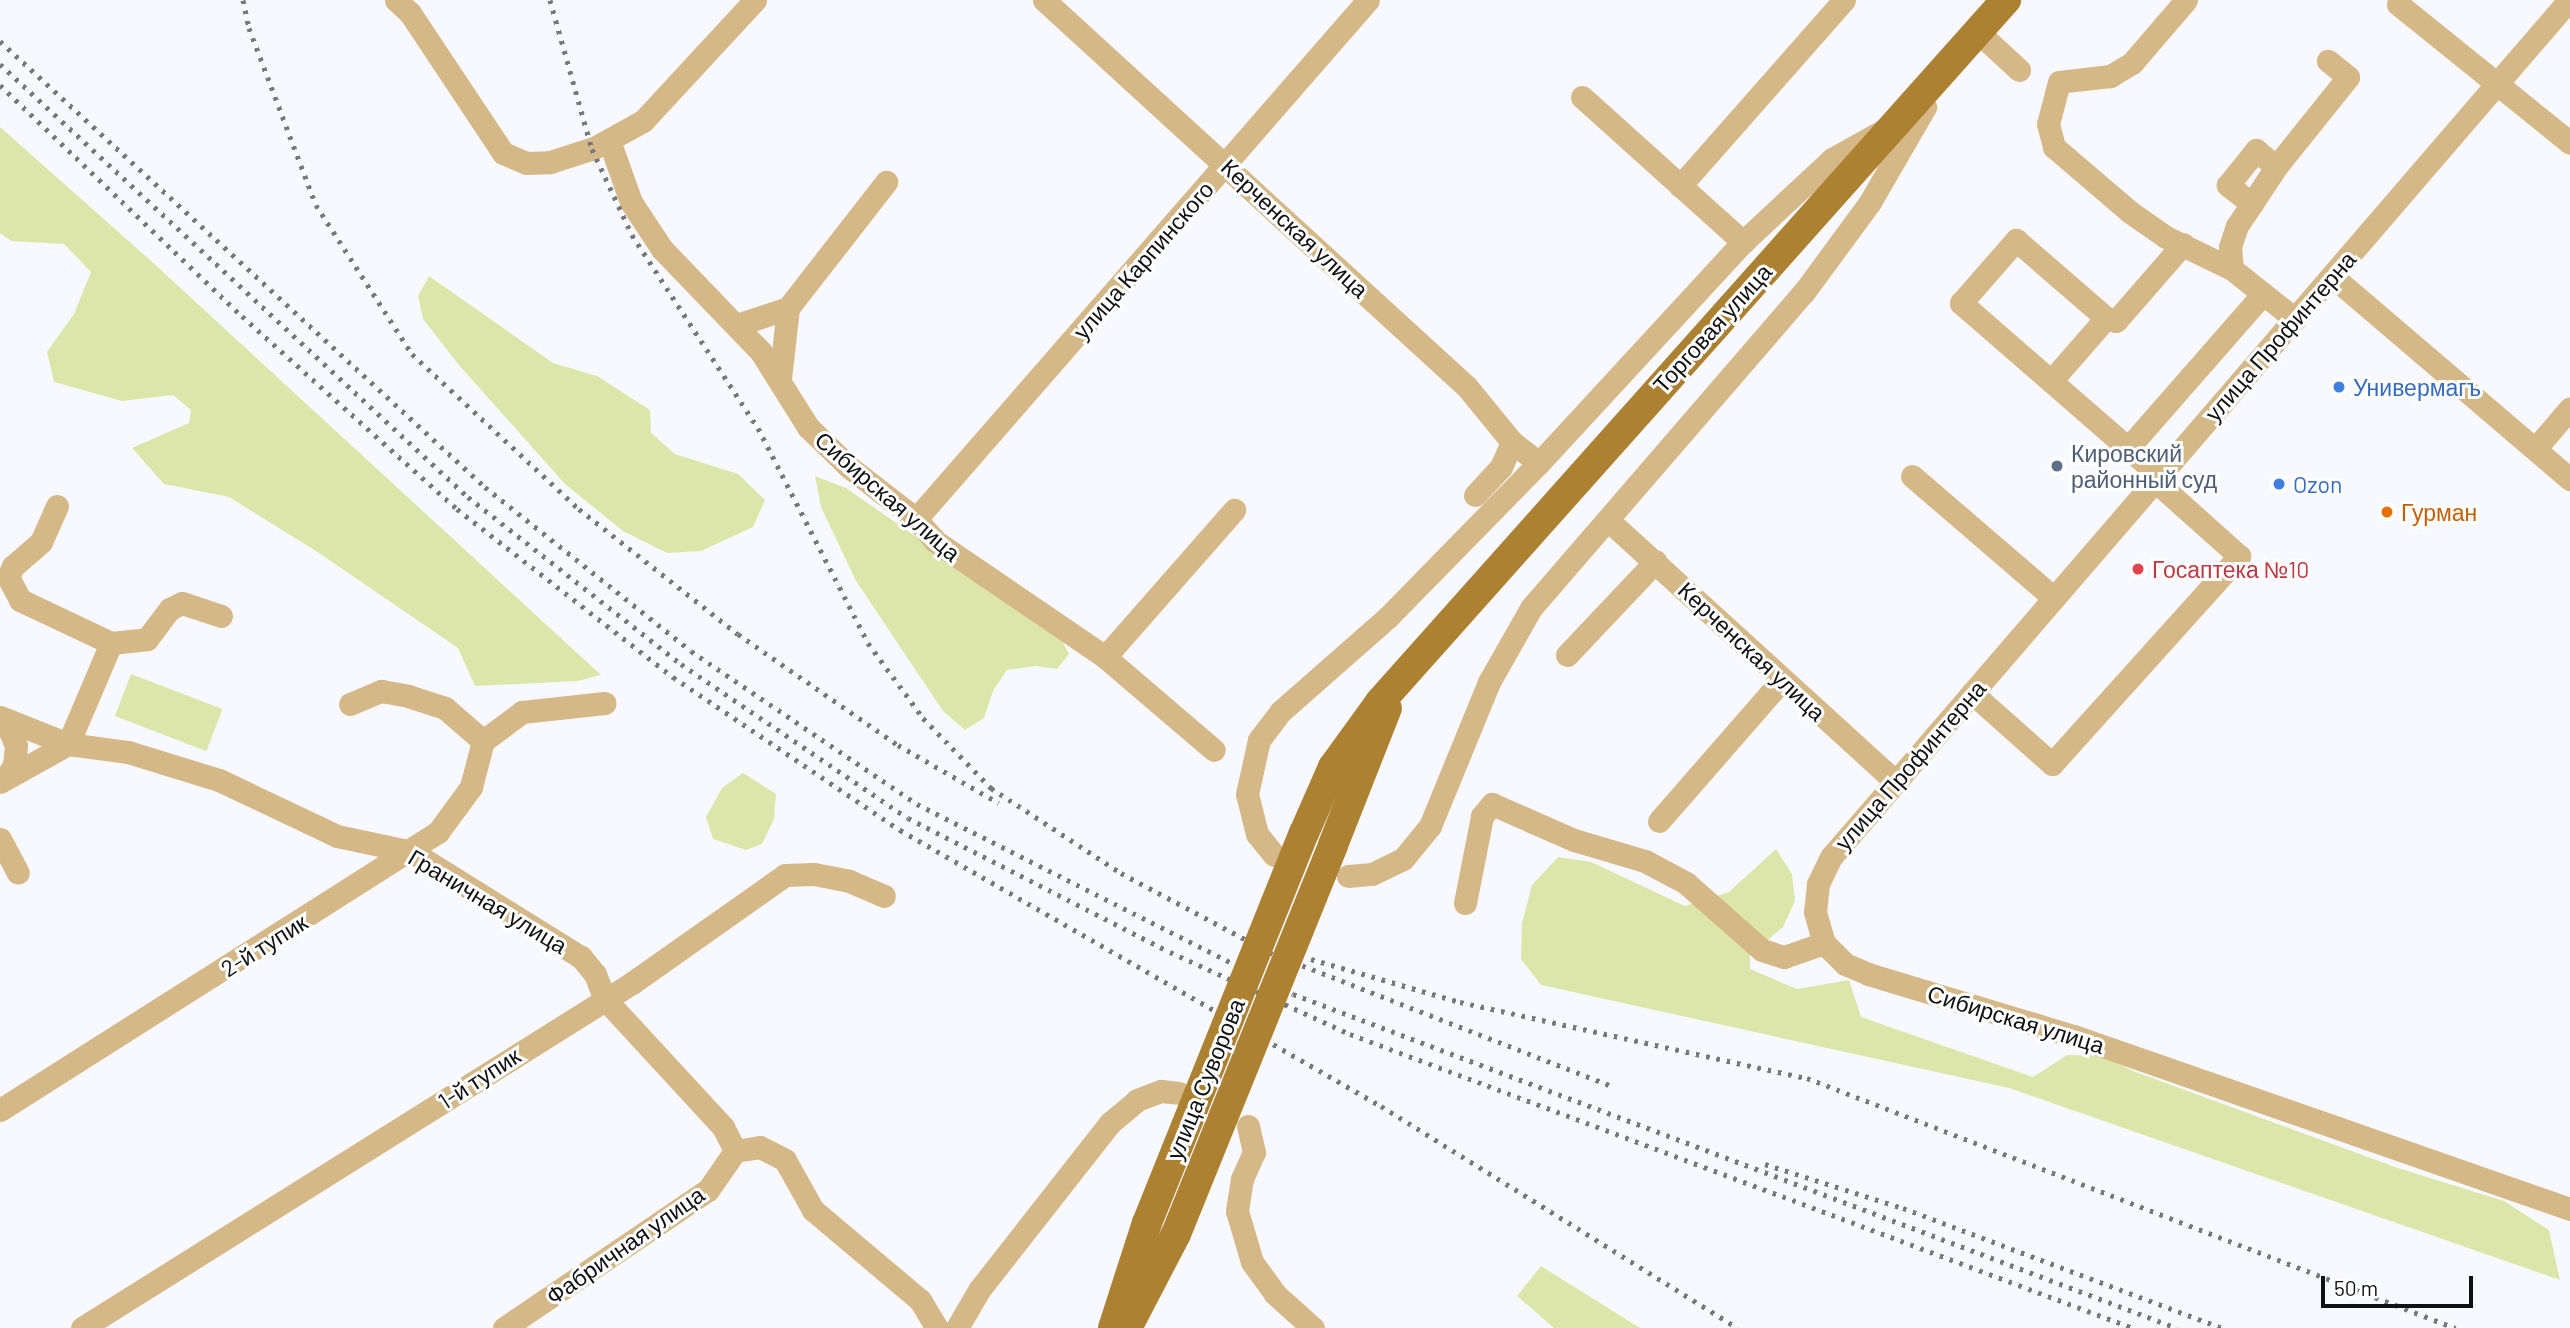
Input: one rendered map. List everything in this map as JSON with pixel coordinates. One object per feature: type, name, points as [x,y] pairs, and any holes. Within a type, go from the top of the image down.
[{"type":"main road","name":"Торговая улица","points":[[1304,833],[1333,767],[1355,732],[2006,0]]},
{"type":"main road","name":"Торговая улица","points":[[1333,845],[1383,717],[1420,659]]},
{"type":"main road","name":"улица Суворова","points":[[1113,1328],[1147,1223],[1304,833]]},
{"type":"main road","name":"улица Суворова","points":[[1127,1328],[1176,1234],[1333,845]]},
{"type":"street","points":[[396,0],[503,153],[526,163],[550,162],[610,143],[669,97],[755,0]]},
{"type":"street","name":"Керченская улица","points":[[1044,0],[1467,387],[1512,442],[1539,463]]},
{"type":"street","name":"улица Карпинского","points":[[916,519],[1227,165],[1301,73],[1368,0]]},
{"type":"street","points":[[1680,186],[1844,0]]},
{"type":"street","points":[[2186,0],[2132,64],[2110,76],[2059,82],[2048,124],[2054,147],[2130,212],[2232,269],[2295,319]]},
{"type":"street","name":"улица Профинтерна","points":[[1824,943],[1815,912],[1818,884],[1831,857],[2569,0]]},
{"type":"street","points":[[2398,4],[2570,143]]},
{"type":"street","points":[[1349,876],[1372,874],[1403,859],[1430,827],[1509,642],[1531,608],[1609,521],[1825,264],[1870,202],[1906,135],[1970,42],[2019,70]]},
{"type":"street","points":[[2232,269],[2230,247],[2252,204],[2228,185],[2256,150],[2276,167],[2348,76],[2328,61]]},
{"type":"street","points":[[1583,97],[1743,242]]},
{"type":"street","points":[[1274,855],[1257,834],[1250,816],[1250,769],[1259,740],[1280,712],[1388,617],[1539,463],[1743,242],[1832,159],[1897,122]]},
{"type":"street","name":"Сибирская улица","points":[[610,143],[632,202],[662,249],[737,325],[780,379],[808,427],[849,467],[916,519],[935,541],[1105,657],[1214,750]]},
{"type":"street","points":[[780,379],[788,308],[886,182]]},
{"type":"street","points":[[1972,693],[2052,764],[2239,556],[2128,448],[1961,303],[2016,240],[2106,318],[2116,321],[2183,244]]},
{"type":"street","points":[[2332,276],[2570,479]]},
{"type":"street","points":[[2128,448],[2263,294]]},
{"type":"street","points":[[737,325],[788,308]]},
{"type":"street","points":[[2051,381],[2106,318]]},
{"type":"street","points":[[2536,448],[2570,408]]},
{"type":"street","points":[[1475,495],[1501,467],[1512,442]]},
{"type":"street","points":[[1912,476],[2054,598]]},
{"type":"street","points":[[57,506],[41,542],[13,566],[8,577],[12,589],[40,611],[111,643],[147,639],[170,610],[182,603],[221,616]]},
{"type":"street","points":[[1105,657],[1234,510]]},
{"type":"street","name":"Керченская улица","points":[[1609,521],[1896,782]]},
{"type":"street","points":[[1567,655],[1656,562]]},
{"type":"street","points":[[3,780],[68,744],[111,643]]},
{"type":"street","points":[[1659,821],[1782,680]]},
{"type":"street","points":[[351,704],[381,691],[408,696],[445,708],[483,741],[522,712],[605,703]]},
{"type":"street","points":[[0,719],[10,731],[16,746],[14,765],[3,780]]},
{"type":"street","name":"Граничная улица","points":[[0,719],[68,744],[128,752],[179,766],[219,780],[337,836],[412,852],[581,957],[596,974],[604,998],[723,1127],[735,1151]]},
{"type":"street","name":"2-й тупик","points":[[0,1110],[412,852],[457,811],[478,766],[483,741]]},
{"type":"street","points":[[1465,903],[1482,816],[1492,804],[1573,840],[1645,861],[1686,883],[1762,950],[1784,957],[1824,943]]},
{"type":"street","points":[[0,839],[18,873]]},
{"type":"street","name":"1-й тупик","points":[[82,1328],[664,962],[786,875],[814,874],[849,881],[884,896]]},
{"type":"street","name":"Сибирская улица","points":[[1824,943],[1845,964],[1868,974],[2074,1036],[2570,1209]]},
{"type":"street","points":[[957,1328],[979,1290],[1110,1123],[1138,1100],[1161,1091],[1179,1093]]},
{"type":"street","points":[[1248,1126],[1254,1152],[1242,1179],[1237,1211],[1252,1262],[1275,1294],[1313,1328]]},
{"type":"street","points":[[735,1151],[760,1147],[785,1160],[813,1210],[920,1300],[937,1328]]},
{"type":"street","name":"Фабричная улица","points":[[504,1328],[708,1190],[735,1151]]},
{"type":"green space","points":[[0,127],[150,260],[601,675],[577,681],[475,686],[458,648],[319,553],[229,497],[164,484],[132,448],[189,423],[191,410],[173,395],[122,401],[54,382],[47,352],[74,314],[91,272],[64,244],[11,241],[0,233]]},
{"type":"green space","points":[[429,276],[553,363],[597,376],[650,410],[651,433],[675,454],[738,474],[765,500],[753,527],[701,551],[667,553],[623,531],[565,484],[458,364],[423,319],[418,296]]},
{"type":"green space","points":[[815,476],[846,488],[1060,637],[1069,654],[1057,669],[1036,666],[1007,670],[993,691],[984,718],[965,730],[943,711],[856,581],[821,507]]},
{"type":"green space","points":[[131,674],[222,709],[206,751],[115,716]]},
{"type":"green space","points":[[743,773],[776,794],[774,819],[762,844],[746,850],[713,839],[706,817],[722,788]]},
{"type":"green space","points":[[1776,849],[1792,874],[1795,901],[1783,927],[1750,955],[1750,969],[1797,989],[1849,980],[1861,1017],[2033,1077],[2067,1055],[2104,1056],[2133,1071],[2398,1168],[2504,1201],[2549,1230],[2560,1280],[2009,1088],[1541,985],[1521,959],[1522,923],[1532,885],[1558,857],[1591,862],[1685,906],[1729,892]]},
{"type":"green space","points":[[1541,1266],[1640,1328],[1554,1328],[1517,1296]]},
{"type":"railway","points":[[243,0],[249,28],[316,205],[412,354],[579,509],[738,634],[898,745],[999,803]]},
{"type":"railway","points":[[550,0],[592,149],[632,235],[758,428],[868,643],[923,718],[991,788],[1121,873],[1273,954],[1614,1087]]},
{"type":"railway","points":[[0,41],[485,487],[691,651],[917,804],[1293,994],[2177,1328]]},
{"type":"railway","points":[[0,64],[468,497],[681,664],[908,818],[1170,952],[1350,1034],[2133,1328]]},
{"type":"railway","points":[[0,85],[242,316],[457,509],[673,677],[900,830],[1381,1106],[1738,1328]]},
{"type":"railway","points":[[1311,959],[1460,1002],[1807,1078],[2455,1328]]},
{"type":"railway","points":[[1765,1164],[1903,1208],[2223,1328]]},
{"type":"place","name":"Универмагъ","points":[[2339,387]]},
{"type":"place","name":"Кировский районный суд","points":[[2057,466]]},
{"type":"place","name":"Ozon","points":[[2279,484]]},
{"type":"place","name":"Гурман","points":[[2387,512]]},
{"type":"place","name":"Госаптека №10","points":[[2138,569]]}]
